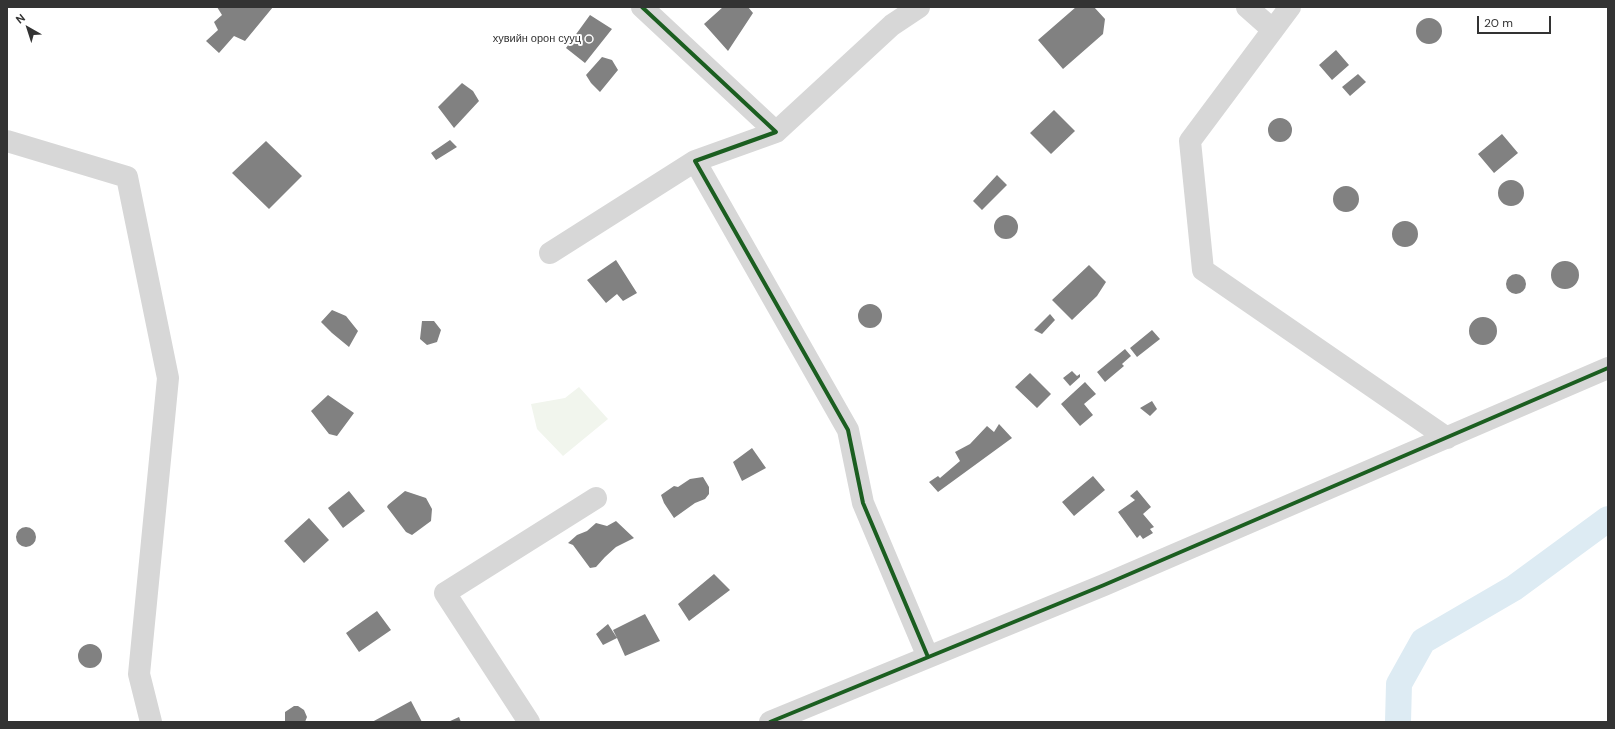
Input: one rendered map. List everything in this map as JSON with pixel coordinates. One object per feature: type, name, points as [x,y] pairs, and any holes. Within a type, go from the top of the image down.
[{"type":"street","points":[[642,7],[776,132]]},
{"type":"street","points":[[550,253],[695,161],[776,132],[892,25],[920,7]]},
{"type":"street","points":[[1247,7],[1274,30]]},
{"type":"street","points":[[1290,7],[1190,140],[1203,270],[1446,438]]},
{"type":"street","points":[[7,141],[127,177],[168,378],[139,674],[151,722]]},
{"type":"street","points":[[695,161],[848,430],[863,503],[928,657]]},
{"type":"street","points":[[770,722],[1104,585],[1608,368]]},
{"type":"street","points":[[529,722],[445,593],[596,498]]},
{"type":"shaded area","points":[[579,387],[608,419],[563,456],[537,429],[531,404],[565,398]]},
{"type":"building","points":[[217,7],[273,7],[245,41],[234,36],[219,53],[206,41],[218,30],[214,22],[222,15]]},
{"type":"building","points":[[723,7],[748,7],[753,13],[728,51],[704,24]]},
{"type":"building","points":[[1076,7],[1094,7],[1105,19],[1103,34],[1063,69],[1038,40]]},
{"type":"building","name":"хувийн орон сууц","points":[[590,15],[612,29],[585,63],[566,48]]},
{"type":"building","points":[[1429,18],[1438,22],[1442,31],[1438,40],[1429,44],[1420,40],[1416,31],[1420,22]]},
{"type":"building","points":[[1336,50],[1349,65],[1332,80],[1319,65]]},
{"type":"building","name":"хувийн орон сууц","points":[[602,57],[612,60],[618,70],[600,92],[591,83],[586,75]]},
{"type":"building","points":[[1358,74],[1366,82],[1350,96],[1342,87]]},
{"type":"building","points":[[462,83],[473,91],[479,101],[454,128],[438,107]]},
{"type":"building","points":[[1054,110],[1075,131],[1051,154],[1030,133]]},
{"type":"building","points":[[1280,118],[1289,121],[1292,130],[1289,139],[1280,142],[1271,139],[1268,130],[1271,121]]},
{"type":"building","points":[[1502,134],[1518,153],[1494,173],[1478,154]]},
{"type":"building","points":[[450,140],[457,147],[436,160],[431,153]]},
{"type":"building","points":[[266,141],[302,176],[269,209],[232,173]]},
{"type":"building","points":[[997,175],[1007,185],[982,210],[973,201]]},
{"type":"building","points":[[1511,180],[1520,184],[1524,193],[1520,202],[1511,206],[1502,202],[1498,193],[1502,184]]},
{"type":"building","points":[[1346,186],[1355,190],[1359,199],[1355,208],[1346,212],[1337,208],[1333,199],[1337,190]]},
{"type":"building","points":[[1006,215],[1011,216],[1017,222],[1017,232],[1011,238],[1006,239],[1001,238],[995,232],[994,227],[995,222],[1001,216]]},
{"type":"building","points":[[1405,221],[1415,224],[1418,234],[1415,244],[1405,247],[1395,244],[1392,234],[1395,224]]},
{"type":"building","points":[[616,260],[637,293],[623,301],[617,294],[606,303],[587,280]]},
{"type":"building","points":[[1565,261],[1575,265],[1579,275],[1575,285],[1565,289],[1555,285],[1551,275],[1555,265]]},
{"type":"building","points":[[1089,265],[1106,282],[1097,296],[1072,320],[1052,300]]},
{"type":"building","points":[[1512,274],[1520,274],[1526,280],[1526,288],[1520,294],[1512,294],[1506,288],[1506,280]]},
{"type":"building","points":[[870,304],[875,305],[881,311],[881,321],[875,327],[870,328],[865,327],[859,321],[858,316],[859,311],[865,305]]},
{"type":"building","points":[[332,310],[346,316],[358,331],[349,347],[321,322]]},
{"type":"building","points":[[1050,314],[1055,320],[1042,334],[1034,330]]},
{"type":"building","points":[[1483,317],[1493,321],[1497,331],[1493,341],[1483,345],[1473,341],[1469,331],[1473,321]]},
{"type":"building","points":[[422,321],[434,321],[441,330],[437,342],[427,345],[420,339]]},
{"type":"building","points":[[1152,330],[1160,339],[1137,357],[1130,348]]},
{"type":"building","points":[[1125,349],[1131,356],[1122,364],[1124,366],[1105,382],[1097,372]]},
{"type":"building","points":[[1072,371],[1077,376],[1080,374],[1080,377],[1070,386],[1063,378]]},
{"type":"building","points":[[1030,373],[1051,394],[1037,408],[1015,387]]},
{"type":"building","points":[[1085,382],[1096,394],[1084,404],[1093,415],[1080,426],[1061,404]]},
{"type":"building","points":[[328,395],[354,413],[337,436],[329,434],[311,411]]},
{"type":"building","points":[[1152,401],[1157,409],[1150,416],[1140,408]]},
{"type":"building","points":[[999,424],[1012,438],[938,492],[929,482],[938,476],[940,478],[960,461],[955,452],[970,444],[987,426],[994,432]]},
{"type":"building","points":[[752,448],[766,468],[742,481],[733,462]]},
{"type":"building","points":[[1093,476],[1105,490],[1074,516],[1062,502]]},
{"type":"building","points":[[703,477],[709,487],[709,494],[705,499],[695,503],[674,518],[664,503],[661,495],[674,486],[678,487],[690,479]]},
{"type":"building","points":[[1137,490],[1151,507],[1143,514],[1154,527],[1150,529],[1153,533],[1143,539],[1140,535],[1137,538],[1118,512],[1135,500],[1130,496]]},
{"type":"building","points":[[349,491],[365,511],[343,528],[328,508]]},
{"type":"building","points":[[405,491],[426,498],[432,509],[431,521],[412,535],[406,532],[387,507]]},
{"type":"building","points":[[309,518],[329,540],[304,563],[284,541]]},
{"type":"building","points":[[616,521],[634,538],[616,547],[596,567],[590,568],[573,545],[568,543],[577,535],[587,531],[596,523],[607,526]]},
{"type":"building","points":[[26,527],[33,530],[36,537],[33,544],[26,547],[19,544],[16,537],[19,530]]},
{"type":"building","points":[[714,574],[730,590],[689,621],[678,604]]},
{"type":"building","points":[[377,611],[391,630],[359,652],[346,633]]},
{"type":"building","points":[[645,614],[660,641],[625,656],[613,630]]},
{"type":"building","points":[[608,624],[617,638],[603,645],[596,634]]},
{"type":"building","points":[[90,644],[99,647],[102,656],[99,665],[90,668],[81,665],[78,656],[81,647]]},
{"type":"building","points":[[411,701],[422,722],[372,722]]},
{"type":"building","points":[[294,706],[298,706],[304,710],[307,717],[305,722],[285,722],[285,712]]},
{"type":"building","points":[[459,717],[461,722],[448,722]]},
{"type":"waterway","points":[[1398,722],[1399,684],[1423,641],[1514,588],[1608,519]]},
{"type":"cycle path","points":[[642,7],[776,132],[695,161],[848,430],[863,503],[928,657]]},
{"type":"cycle path","points":[[770,722],[1104,585],[1608,368]]},
{"type":"place","name":"хувийн орон сууц","points":[[589,39]]}]
